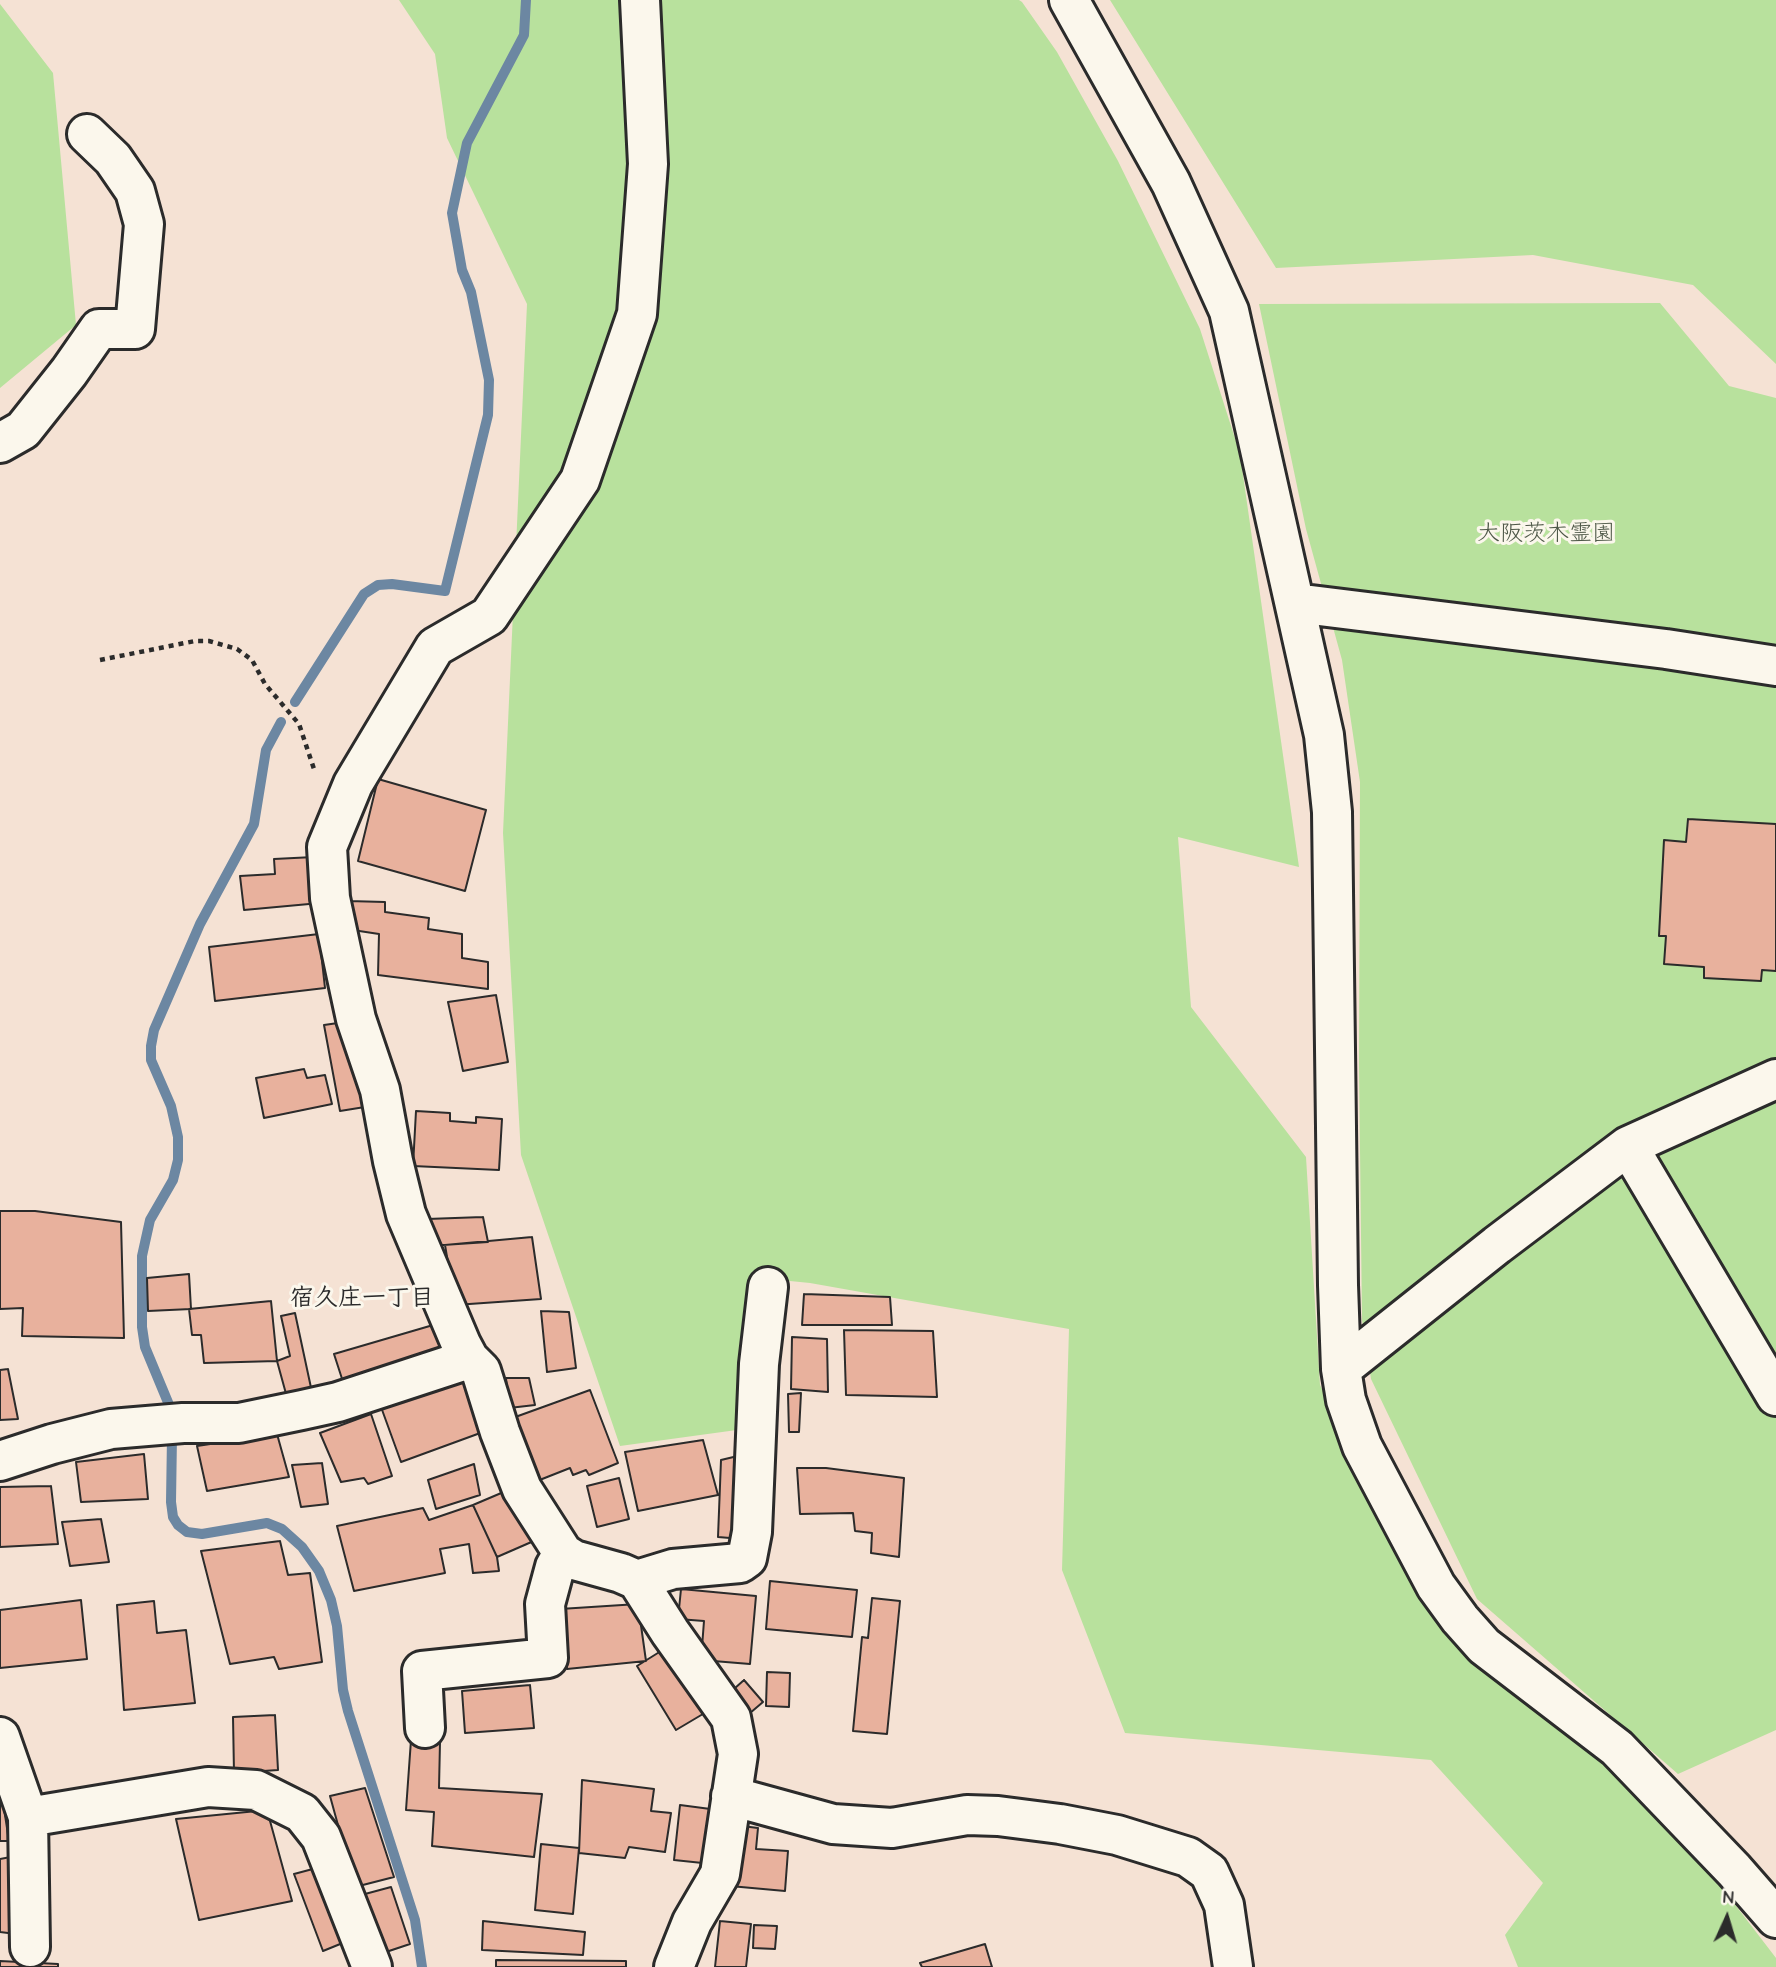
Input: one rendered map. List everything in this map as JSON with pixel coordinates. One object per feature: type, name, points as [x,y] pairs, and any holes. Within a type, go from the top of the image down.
[{"type":"street","points":[[640,0],[648,164],[637,314],[580,480],[489,616],[435,647],[353,784],[327,847],[330,898],[356,1019],[380,1090],[406,1214],[469,1359],[481,1371],[522,1489],[563,1553],[574,1560],[637,1580],[670,1632],[732,1718],[738,1754],[720,1874],[692,1922],[674,1967]]},
{"type":"street","points":[[1069,0],[1171,183],[1230,311],[1324,735],[1332,812],[1341,1369],[1346,1400],[1362,1446],[1436,1586],[1460,1619],[1484,1646],[1617,1748],[1734,1870],[1776,1918]]},
{"type":"street","points":[[0,443],[23,430],[99,329],[135,329],[144,224],[135,191],[113,159],[87,134]]},
{"type":"street","points":[[1295,603],[1666,649],[1776,666]]},
{"type":"street","points":[[1341,1369],[1497,1245],[1628,1146],[1776,1079]]},
{"type":"street","points":[[1628,1146],[1776,1396]]},
{"type":"street","points":[[637,1580],[673,1569],[740,1563],[747,1558],[752,1532],[759,1364],[768,1287]]},
{"type":"street","points":[[0,1461],[111,1429],[183,1423],[239,1423],[302,1410],[338,1402],[469,1359]]},
{"type":"street","points":[[425,1727],[422,1671],[548,1658],[545,1604],[555,1567],[563,1553]]},
{"type":"street","points":[[0,1737],[28,1816],[30,1947]]},
{"type":"street","points":[[28,1816],[208,1787],[256,1790],[302,1813],[321,1837],[372,1967]]},
{"type":"street","points":[[731,1796],[833,1824],[892,1828],[967,1815],[1060,1824],[1117,1835],[1188,1857],[1209,1872],[1224,1905],[1233,1967]]},
{"type":"path","points":[[100,660],[209,640],[237,649],[252,660],[265,684],[299,724],[316,774],[316,784]]},
{"type":"green space","points":[[399,0],[1022,2],[1057,52],[1118,161],[1200,329],[1240,454],[1299,867],[1178,837],[1191,1007],[1306,1157],[1320,1385],[1447,1634],[1667,1816],[1776,1958],[1776,1967],[1518,1967],[1505,1935],[1543,1883],[1431,1760],[1125,1733],[1062,1570],[1069,1329],[810,1283],[760,1278],[744,1429],[620,1446],[521,1155],[503,833],[527,304],[447,138],[435,54]]},
{"type":"green space","points":[[1110,0],[1776,0],[1776,364],[1693,285],[1533,255],[1276,268]]},
{"type":"green space","points":[[0,4],[53,73],[76,325],[0,388]]},
{"type":"green space","name":"大阪茨木霊園","points":[[1660,303],[1729,386],[1776,398],[1776,1730],[1678,1774],[1477,1599],[1371,1379],[1362,1320],[1360,782],[1342,660],[1306,529],[1259,304]]},
{"type":"building","points":[[378,779],[486,810],[465,891],[358,861]]},
{"type":"building","points":[[1688,819],[1776,824],[1776,971],[1762,970],[1761,981],[1704,978],[1704,967],[1664,964],[1666,936],[1659,936],[1664,840],[1686,842]]},
{"type":"building","points":[[314,857],[320,903],[244,910],[240,876],[275,874],[274,859]]},
{"type":"building","points":[[348,901],[385,902],[385,912],[429,918],[428,929],[462,934],[462,958],[488,962],[488,989],[378,975],[379,934],[346,929]]},
{"type":"building","points":[[319,934],[325,988],[215,1001],[209,947]]},
{"type":"building","points":[[496,995],[508,1062],[463,1071],[448,1002]]},
{"type":"building","points":[[352,1021],[371,1106],[340,1111],[324,1025]]},
{"type":"building","points":[[304,1069],[307,1078],[325,1075],[332,1104],[264,1118],[256,1078]]},
{"type":"building","points":[[416,1111],[450,1113],[450,1121],[476,1123],[476,1117],[502,1119],[499,1170],[413,1166]]},
{"type":"building","points":[[0,1211],[35,1211],[121,1222],[124,1338],[22,1336],[23,1308],[0,1309]]},
{"type":"building","points":[[483,1217],[488,1242],[428,1246],[427,1219]]},
{"type":"building","points":[[532,1237],[541,1299],[455,1305],[445,1245]]},
{"type":"building","points":[[189,1274],[191,1309],[148,1311],[147,1278]]},
{"type":"building","points":[[804,1294],[890,1297],[892,1325],[802,1325]]},
{"type":"building","points":[[271,1301],[277,1361],[204,1363],[201,1335],[192,1335],[189,1309]]},
{"type":"building","points":[[541,1311],[569,1312],[576,1368],[547,1372]]},
{"type":"building","points":[[295,1313],[313,1397],[288,1401],[277,1361],[290,1356],[281,1316]]},
{"type":"building","points":[[440,1323],[451,1352],[345,1388],[334,1354]]},
{"type":"building","points":[[844,1330],[933,1331],[937,1397],[846,1395]]},
{"type":"building","points":[[792,1337],[827,1339],[828,1392],[791,1389]]},
{"type":"building","points":[[8,1369],[18,1419],[0,1420],[0,1370]]},
{"type":"building","points":[[462,1377],[483,1432],[401,1462],[381,1407]]},
{"type":"building","points":[[506,1378],[529,1378],[535,1405],[509,1408]]},
{"type":"building","points":[[590,1390],[618,1463],[589,1475],[586,1470],[573,1475],[570,1468],[532,1483],[507,1420]]},
{"type":"building","points":[[801,1393],[799,1432],[789,1432],[788,1394]]},
{"type":"building","points":[[371,1414],[392,1476],[368,1484],[364,1478],[341,1482],[320,1433]]},
{"type":"building","points":[[277,1434],[289,1477],[207,1491],[197,1446]]},
{"type":"building","points":[[703,1440],[718,1495],[638,1511],[625,1452]]},
{"type":"building","points":[[144,1454],[148,1499],[81,1502],[76,1462]]},
{"type":"building","points":[[746,1454],[742,1539],[718,1537],[721,1460]]},
{"type":"building","points":[[322,1463],[328,1504],[301,1507],[292,1465]]},
{"type":"building","points":[[474,1464],[480,1495],[436,1509],[428,1480]]},
{"type":"building","points":[[797,1468],[826,1468],[904,1478],[899,1557],[871,1553],[872,1533],[855,1531],[853,1513],[800,1514]]},
{"type":"building","points":[[619,1478],[629,1519],[597,1527],[587,1486]]},
{"type":"building","points":[[51,1486],[58,1544],[0,1547],[0,1487]]},
{"type":"building","points":[[513,1488],[536,1540],[497,1557],[473,1505]]},
{"type":"building","points":[[473,1505],[497,1557],[499,1571],[473,1573],[469,1544],[440,1549],[445,1573],[354,1591],[337,1526],[423,1508],[429,1520]]},
{"type":"building","points":[[101,1519],[109,1562],[70,1566],[62,1522]]},
{"type":"building","points":[[280,1541],[288,1575],[310,1573],[322,1662],[279,1669],[274,1657],[230,1664],[201,1551]]},
{"type":"building","points":[[770,1581],[857,1590],[852,1637],[766,1629]]},
{"type":"building","points":[[681,1589],[756,1596],[750,1664],[701,1660],[704,1621],[678,1619]]},
{"type":"building","points":[[872,1598],[900,1601],[887,1734],[853,1731],[862,1637],[868,1638]]},
{"type":"building","points":[[81,1600],[87,1659],[0,1668],[0,1610]]},
{"type":"building","points":[[154,1601],[157,1633],[186,1630],[195,1703],[124,1710],[117,1605]]},
{"type":"building","points":[[638,1604],[646,1661],[567,1669],[560,1609]]},
{"type":"building","points":[[669,1646],[708,1711],[676,1730],[637,1666]]},
{"type":"building","points":[[767,1672],[790,1673],[789,1707],[766,1706]]},
{"type":"building","points":[[744,1680],[763,1702],[743,1719],[725,1697]]},
{"type":"building","points":[[530,1685],[534,1728],[465,1733],[462,1691]]},
{"type":"building","points":[[275,1715],[278,1770],[234,1773],[233,1717]]},
{"type":"building","points":[[411,1740],[440,1742],[439,1788],[542,1794],[534,1857],[432,1846],[434,1812],[406,1810]]},
{"type":"building","points":[[582,1780],[654,1789],[651,1811],[671,1813],[665,1852],[629,1847],[625,1858],[579,1853]]},
{"type":"building","points":[[0,1782],[9,1841],[0,1841]]},
{"type":"building","points":[[365,1788],[394,1877],[355,1887],[330,1796]]},
{"type":"building","points":[[680,1805],[718,1810],[712,1864],[674,1860]]},
{"type":"building","points":[[267,1810],[292,1901],[199,1920],[176,1819]]},
{"type":"building","points":[[734,1825],[758,1828],[756,1849],[788,1851],[785,1891],[730,1886]]},
{"type":"building","points":[[541,1844],[579,1848],[573,1914],[535,1910]]},
{"type":"building","points":[[21,1855],[24,1935],[0,1932],[0,1859]]},
{"type":"building","points":[[324,1866],[350,1940],[323,1951],[294,1874]]},
{"type":"building","points":[[391,1887],[410,1944],[383,1953],[365,1894]]},
{"type":"building","points":[[483,1921],[585,1932],[583,1955],[482,1950]]},
{"type":"building","points":[[720,1921],[751,1924],[746,1967],[715,1967]]},
{"type":"building","points":[[754,1925],[777,1926],[775,1949],[753,1948]]},
{"type":"building","points":[[985,1944],[992,1967],[922,1967],[920,1963]]},
{"type":"building","points":[[496,1960],[626,1961],[626,1967],[496,1967]]},
{"type":"building","points":[[0,1961],[58,1964],[58,1967],[0,1967]]},
{"type":"waterway","points":[[295,702],[364,594],[378,585],[392,584],[445,591],[488,415],[489,380],[471,292],[462,270],[452,213],[467,143],[524,35],[526,0]]},
{"type":"waterway","points":[[172,1412],[145,1347],[142,1327],[142,1256],[150,1220],[173,1180],[178,1160],[178,1137],[171,1106],[151,1060],[151,1046],[154,1030],[200,924],[254,824],[266,750],[281,722]]},
{"type":"waterway","points":[[172,1436],[171,1502],[173,1517],[178,1525],[187,1532],[202,1534],[267,1523],[282,1529],[302,1547],[319,1571],[331,1600],[337,1626],[343,1690],[348,1711],[415,1920],[422,1967]]},
{"type":"district","name":"宿久庄一丁目","points":[[362,1298]]}]
